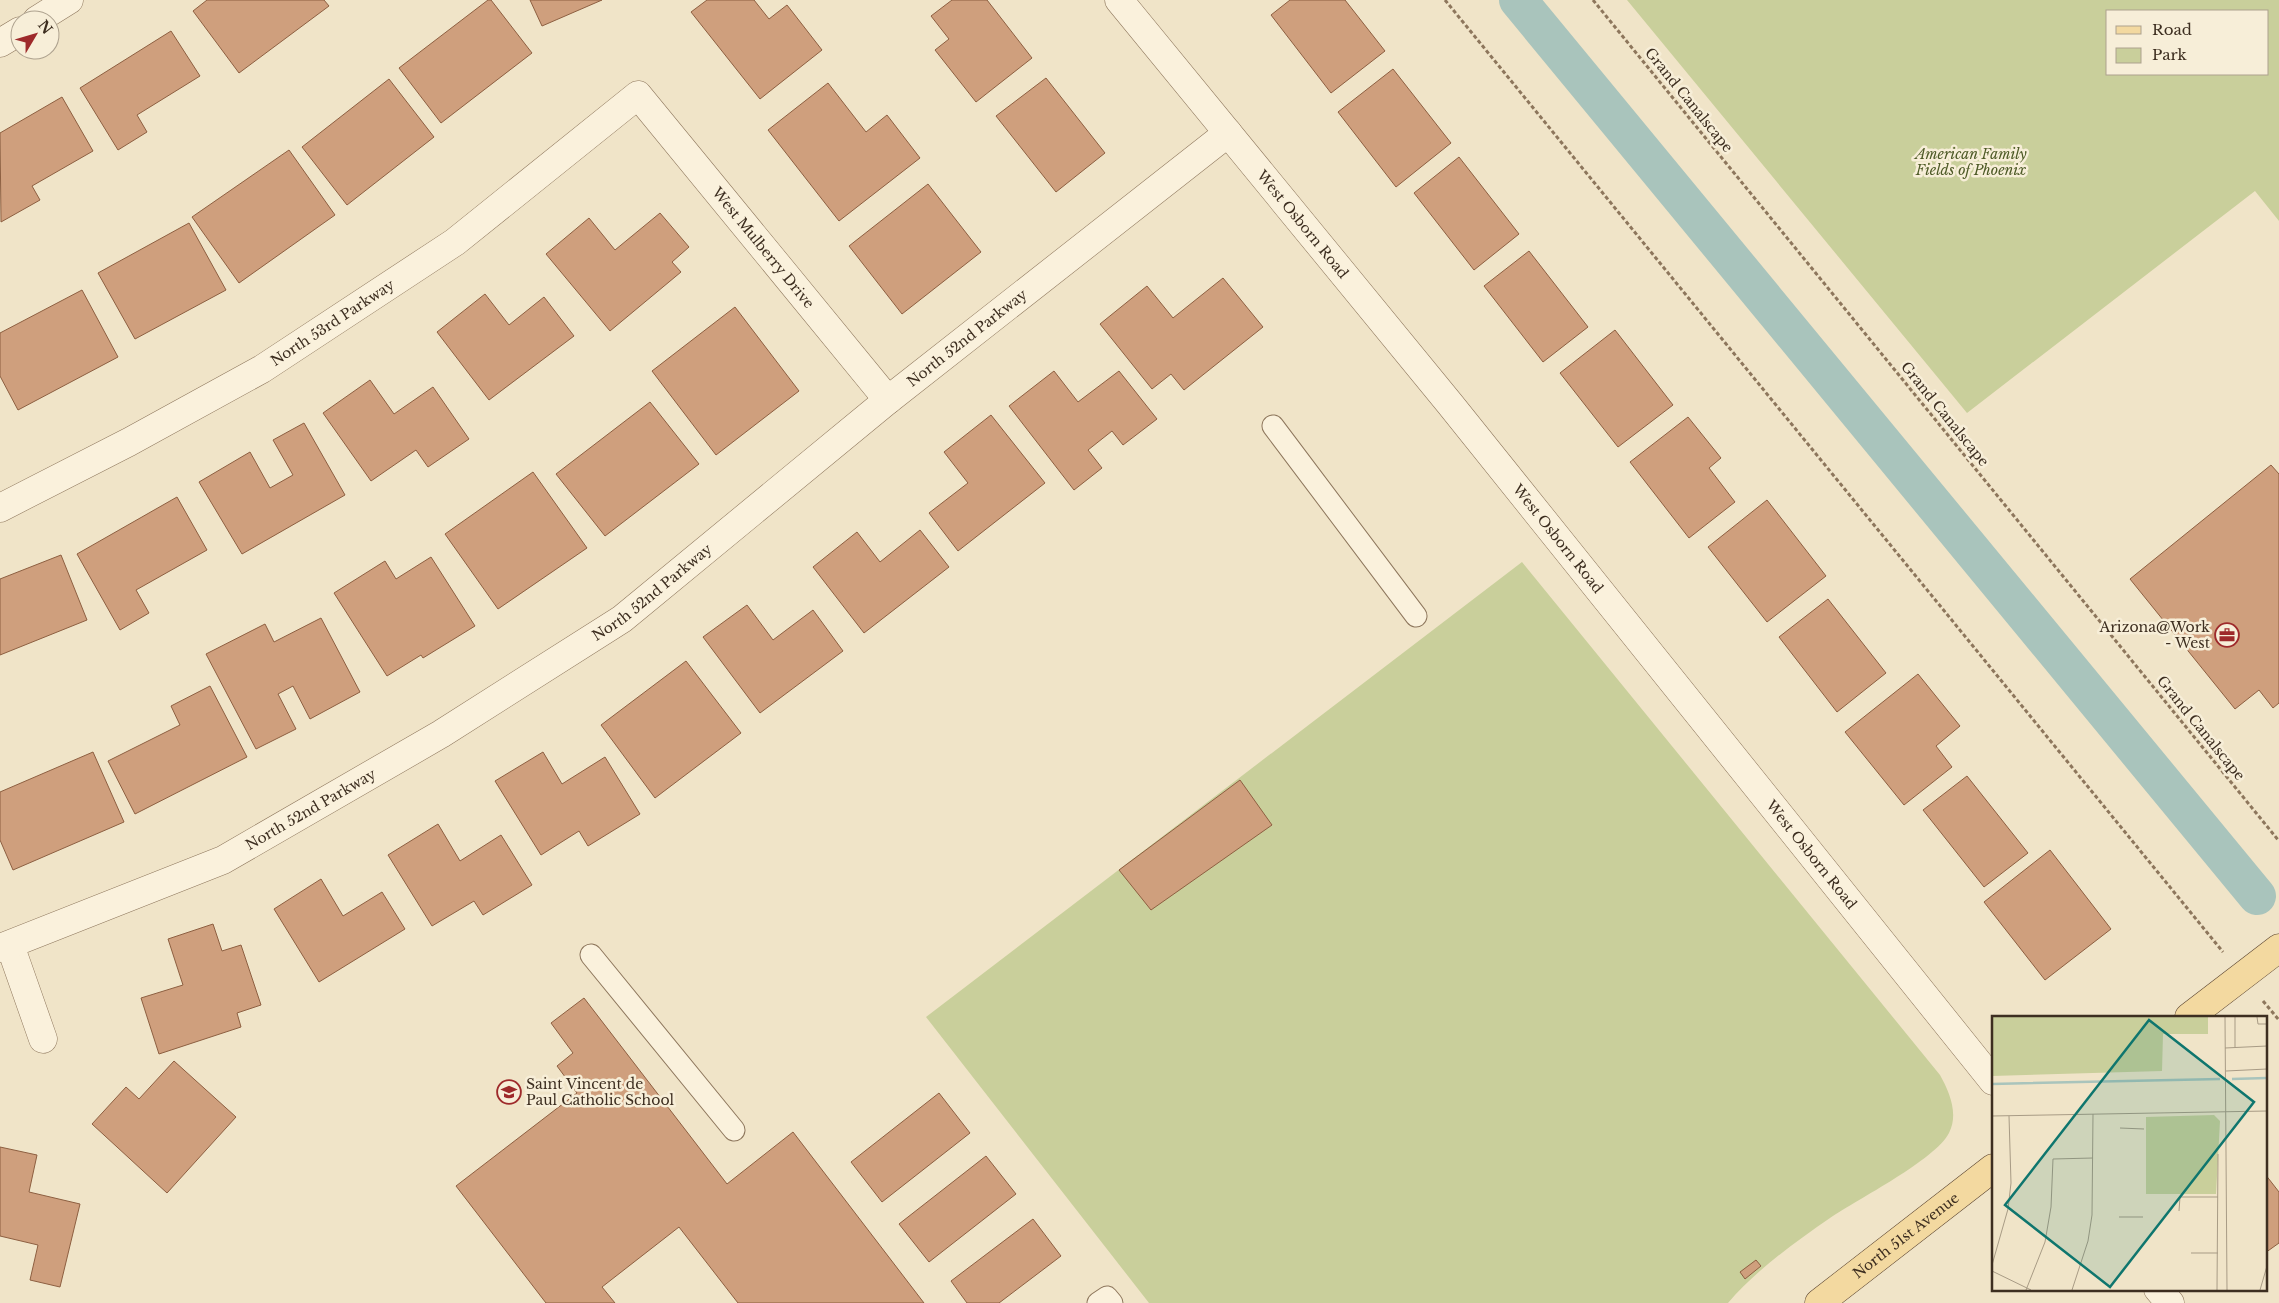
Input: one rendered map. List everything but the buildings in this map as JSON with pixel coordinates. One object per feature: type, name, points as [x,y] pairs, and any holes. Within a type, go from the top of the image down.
[{"type":"main road","points":[[2190,1016],[2279,948]]},
{"type":"main road","name":"North 51st Avenue","points":[[1819,1303],[1992,1169]]},
{"type":"street","points":[[53,10],[69,0]]},
{"type":"street","name":"West Osborn Road","points":[[1119,0],[1537,512],[1992,1080]]},
{"type":"street","name":"West Mulberry Drive","points":[[638,95],[888,400]]},
{"type":"street","name":"North 53rd Parkway","points":[[0,508],[129,442],[262,369],[455,242],[638,95]]},
{"type":"street","name":"North 52nd Parkway","points":[[43,1039],[5,947],[223,860],[441,734],[622,620],[888,400],[1228,133]]},
{"type":"street","points":[[2159,1290],[2170,1303]]},
{"type":"lane","points":[[1273,426],[1416,616]]},
{"type":"lane","points":[[591,955],[734,1130]]},
{"type":"lane","points":[[1098,1303],[1107,1297],[1112,1303]]},
{"type":"path","points":[[1445,0],[2211,938]]},
{"type":"path","name":"Grand Canalscape","points":[[1593,0],[2279,842]]},
{"type":"green space","name":"American Family Fields of Phoenix","points":[[1627,0],[2279,0],[2279,221],[2255,191],[1967,413]]},
{"type":"green space","points":[[1522,562],[1940,1075],[1952,1103],[1953,1118],[1949,1133],[1941,1144],[1913,1167],[1830,1218],[1789,1247],[1751,1279],[1728,1303],[1149,1303],[926,1017]]},
{"type":"waterway","points":[[1518,0],[2257,896]]},
{"type":"place","name":"Arizona@Work - West","points":[[2227,635]]},
{"type":"place","name":"Saint Vincent de Paul Catholic School","points":[[509,1092]]}]
